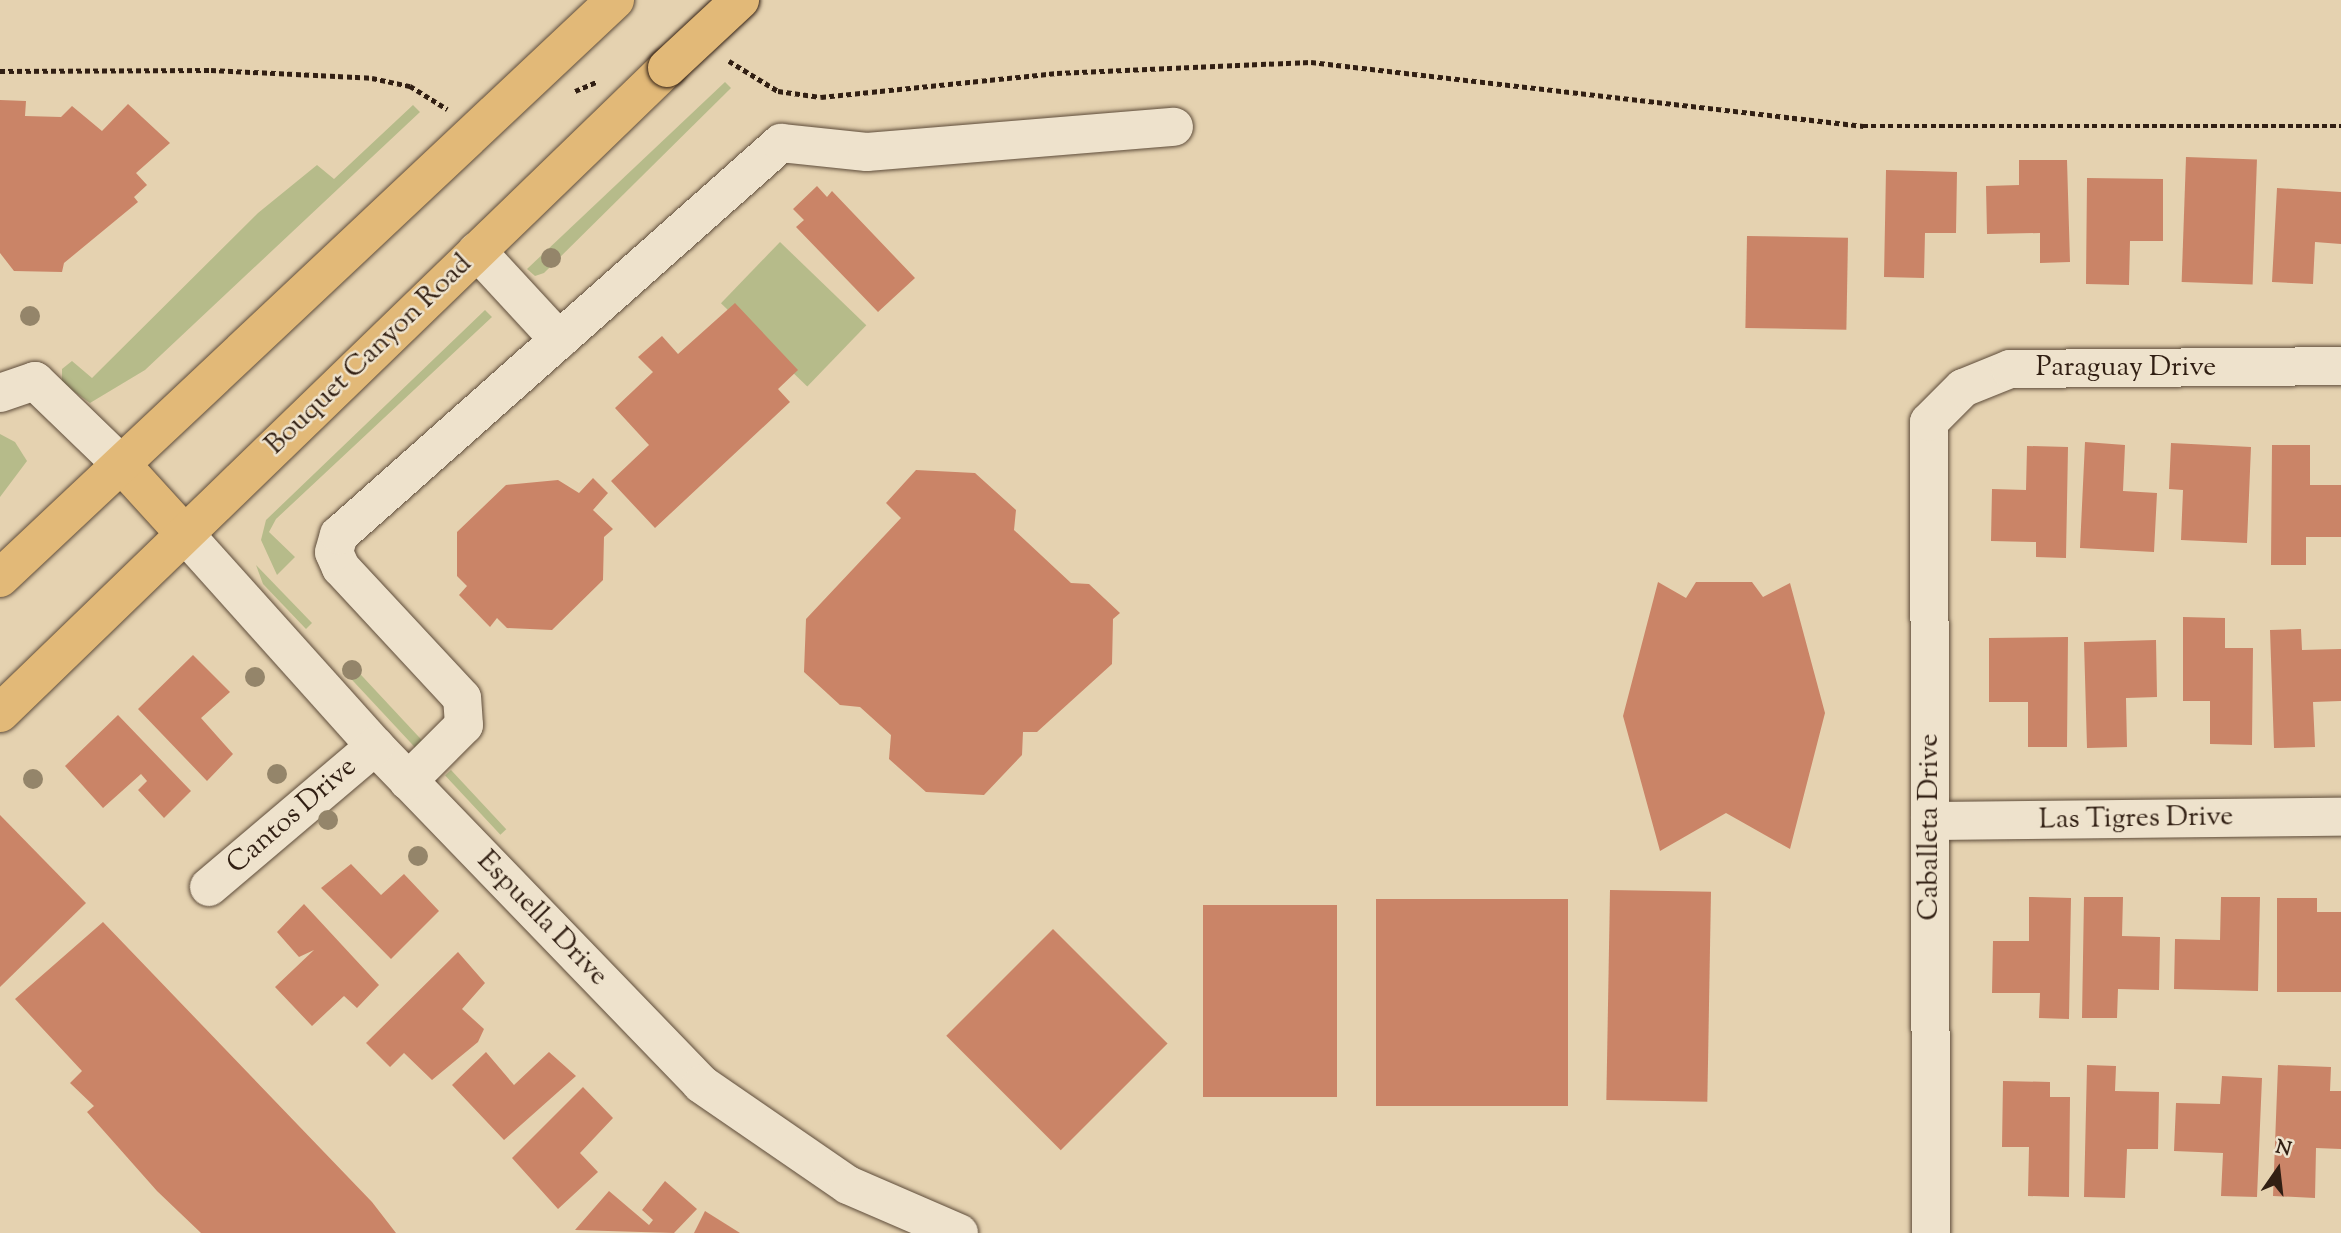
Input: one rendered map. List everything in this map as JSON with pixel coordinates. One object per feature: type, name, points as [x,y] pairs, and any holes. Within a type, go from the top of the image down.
[{"type":"main road","points":[[0,578],[615,0]]},
{"type":"main road","name":"Bouquet Canyon Road","points":[[0,713],[183,532],[667,68],[710,16],[740,0]]},
{"type":"main road","points":[[122,465],[183,532]]},
{"type":"street","points":[[408,780],[464,724],[462,698],[341,568],[334,552],[339,535],[780,143],[867,152],[1174,127]]},
{"type":"street","points":[[477,251],[559,340]]},
{"type":"street","name":"Paraguay Drive","points":[[1929,422],[1963,388],[2010,369],[2341,366]]},
{"type":"street","points":[[0,393],[35,381],[122,465]]},
{"type":"street","name":"Caballeta Drive","points":[[1929,422],[1931,1233]]},
{"type":"street","name":"Espuella Drive","points":[[183,532],[374,746],[701,1084],[848,1185],[959,1233]]},
{"type":"street","name":"Cantos Drive","points":[[209,887],[374,746]]},
{"type":"street","name":"Las Tigres Drive","points":[[1930,821],[2341,817]]},
{"type":"green space","points":[[725,82],[731,88],[544,273],[535,276],[527,269]]},
{"type":"green space","points":[[413,105],[420,112],[145,370],[90,403],[62,383],[62,369],[72,361],[92,378],[258,213],[317,165],[334,179]]},
{"type":"green space","points":[[780,242],[866,325],[807,387],[721,303]]},
{"type":"green space","points":[[485,310],[492,317],[276,519],[269,532],[295,557],[277,575],[261,540],[266,520]]},
{"type":"green space","points":[[0,434],[15,442],[27,461],[0,497]]},
{"type":"green space","points":[[256,565],[312,623],[306,629],[263,584]]},
{"type":"green space","points":[[349,662],[423,741],[415,748],[342,669]]},
{"type":"green space","points":[[451,770],[506,829],[500,835],[445,775]]},
{"type":"building","points":[[0,100],[26,101],[25,116],[61,117],[72,106],[102,131],[128,104],[170,143],[136,173],[147,185],[134,197],[138,202],[64,263],[62,272],[14,271],[0,253]]},
{"type":"building","points":[[2186,157],[2257,159],[2253,284],[2182,282]]},
{"type":"building","points":[[2019,160],[2067,160],[2070,262],[2040,263],[2040,233],[1987,234],[1986,186],[2019,185]]},
{"type":"building","points":[[1886,170],[1957,172],[1956,233],[1925,233],[1924,278],[1884,277]]},
{"type":"building","points":[[2087,178],[2163,179],[2163,241],[2130,241],[2129,285],[2086,284]]},
{"type":"building","points":[[817,186],[827,197],[832,191],[915,278],[878,312],[796,227],[804,220],[793,209]]},
{"type":"building","points":[[2277,188],[2341,192],[2341,244],[2315,242],[2313,284],[2272,282]]},
{"type":"building","points":[[1747,236],[1848,238],[1846,330],[1745,328]]},
{"type":"building","points":[[735,303],[798,370],[778,389],[790,402],[655,528],[611,481],[649,445],[615,408],[653,372],[638,357],[662,336],[678,354]]},
{"type":"building","points":[[2085,442],[2125,445],[2123,491],[2157,493],[2154,552],[2080,548]]},
{"type":"building","points":[[2171,443],[2251,447],[2247,543],[2181,540],[2183,490],[2169,489]]},
{"type":"building","points":[[2272,445],[2310,445],[2310,485],[2341,485],[2341,537],[2306,537],[2306,565],[2271,565]]},
{"type":"building","points":[[2027,446],[2068,447],[2066,558],[2036,557],[2036,542],[1991,541],[1992,489],[2026,490]]},
{"type":"building","points":[[916,470],[975,473],[1016,510],[1014,530],[1071,583],[1089,584],[1120,613],[1113,619],[1112,664],[1037,732],[1023,732],[1022,755],[984,795],[926,792],[889,759],[891,735],[860,707],[840,705],[804,672],[806,619],[901,518],[886,503]]},
{"type":"building","points":[[593,478],[608,493],[593,510],[613,529],[604,537],[603,580],[552,630],[507,628],[497,618],[490,627],[459,595],[467,586],[457,576],[457,532],[506,485],[558,480],[579,493]]},
{"type":"building","points":[[1658,582],[1686,598],[1696,582],[1752,582],[1763,597],[1790,583],[1825,713],[1790,849],[1726,813],[1660,851],[1623,716]]},
{"type":"building","points":[[2183,617],[2225,618],[2225,648],[2253,648],[2252,745],[2210,744],[2210,701],[2183,701]]},
{"type":"building","points":[[2301,629],[2302,650],[2341,649],[2341,701],[2313,702],[2315,747],[2274,748],[2270,630]]},
{"type":"building","points":[[2068,637],[2067,747],[2028,747],[2028,702],[1989,702],[1989,638]]},
{"type":"building","points":[[2156,640],[2157,697],[2126,698],[2127,747],[2087,748],[2084,642]]},
{"type":"building","points":[[193,655],[230,692],[201,718],[233,754],[207,781],[138,709]]},
{"type":"building","points":[[118,715],[191,791],[164,818],[138,790],[147,781],[141,774],[103,808],[65,766]]},
{"type":"building","points":[[0,815],[86,903],[0,987]]},
{"type":"building","points":[[351,864],[381,895],[404,874],[439,911],[391,959],[321,888]]},
{"type":"building","points":[[1610,890],[1711,892],[1707,1102],[1606,1100]]},
{"type":"building","points":[[2029,897],[2071,898],[2069,1019],[2039,1018],[2040,993],[1992,993],[1993,941],[2029,941]]},
{"type":"building","points":[[2084,897],[2123,897],[2122,936],[2160,937],[2159,990],[2118,989],[2117,1018],[2082,1018]]},
{"type":"building","points":[[2221,897],[2260,897],[2258,991],[2174,989],[2175,939],[2220,940]]},
{"type":"building","points":[[2277,898],[2317,898],[2317,912],[2341,912],[2341,992],[2277,992]]},
{"type":"building","points":[[1376,899],[1568,899],[1568,1106],[1376,1106]]},
{"type":"building","points":[[304,904],[379,985],[357,1008],[344,996],[312,1026],[275,987],[314,950],[299,957],[277,932]]},
{"type":"building","points":[[1203,905],[1337,905],[1337,1097],[1203,1097]]},
{"type":"building","points":[[103,922],[372,1202],[396,1233],[201,1233],[157,1191],[87,1112],[94,1106],[70,1083],[82,1071],[15,999]]},
{"type":"building","points":[[1053,929],[1168,1044],[1061,1150],[946,1036]]},
{"type":"building","points":[[458,952],[485,983],[462,1009],[484,1029],[478,1042],[432,1080],[404,1053],[390,1067],[366,1043]]},
{"type":"building","points":[[486,1052],[514,1085],[549,1052],[576,1076],[504,1140],[452,1085]]},
{"type":"building","points":[[2087,1065],[2116,1066],[2115,1091],[2159,1092],[2158,1149],[2127,1149],[2125,1198],[2084,1197]]},
{"type":"building","points":[[2278,1065],[2331,1067],[2330,1091],[2341,1091],[2341,1149],[2316,1148],[2315,1198],[2273,1196]]},
{"type":"building","points":[[2222,1076],[2262,1078],[2257,1197],[2221,1196],[2223,1153],[2174,1151],[2176,1103],[2220,1104]]},
{"type":"building","points":[[2003,1081],[2050,1082],[2050,1097],[2070,1097],[2069,1197],[2028,1196],[2029,1147],[2002,1147]]},
{"type":"building","points":[[583,1087],[613,1118],[580,1153],[598,1172],[558,1209],[512,1158]]},
{"type":"building","points":[[665,1181],[697,1209],[674,1233],[575,1230],[609,1191],[649,1225],[653,1220],[642,1210]]},
{"type":"building","points":[[705,1211],[740,1233],[694,1233]]}]
